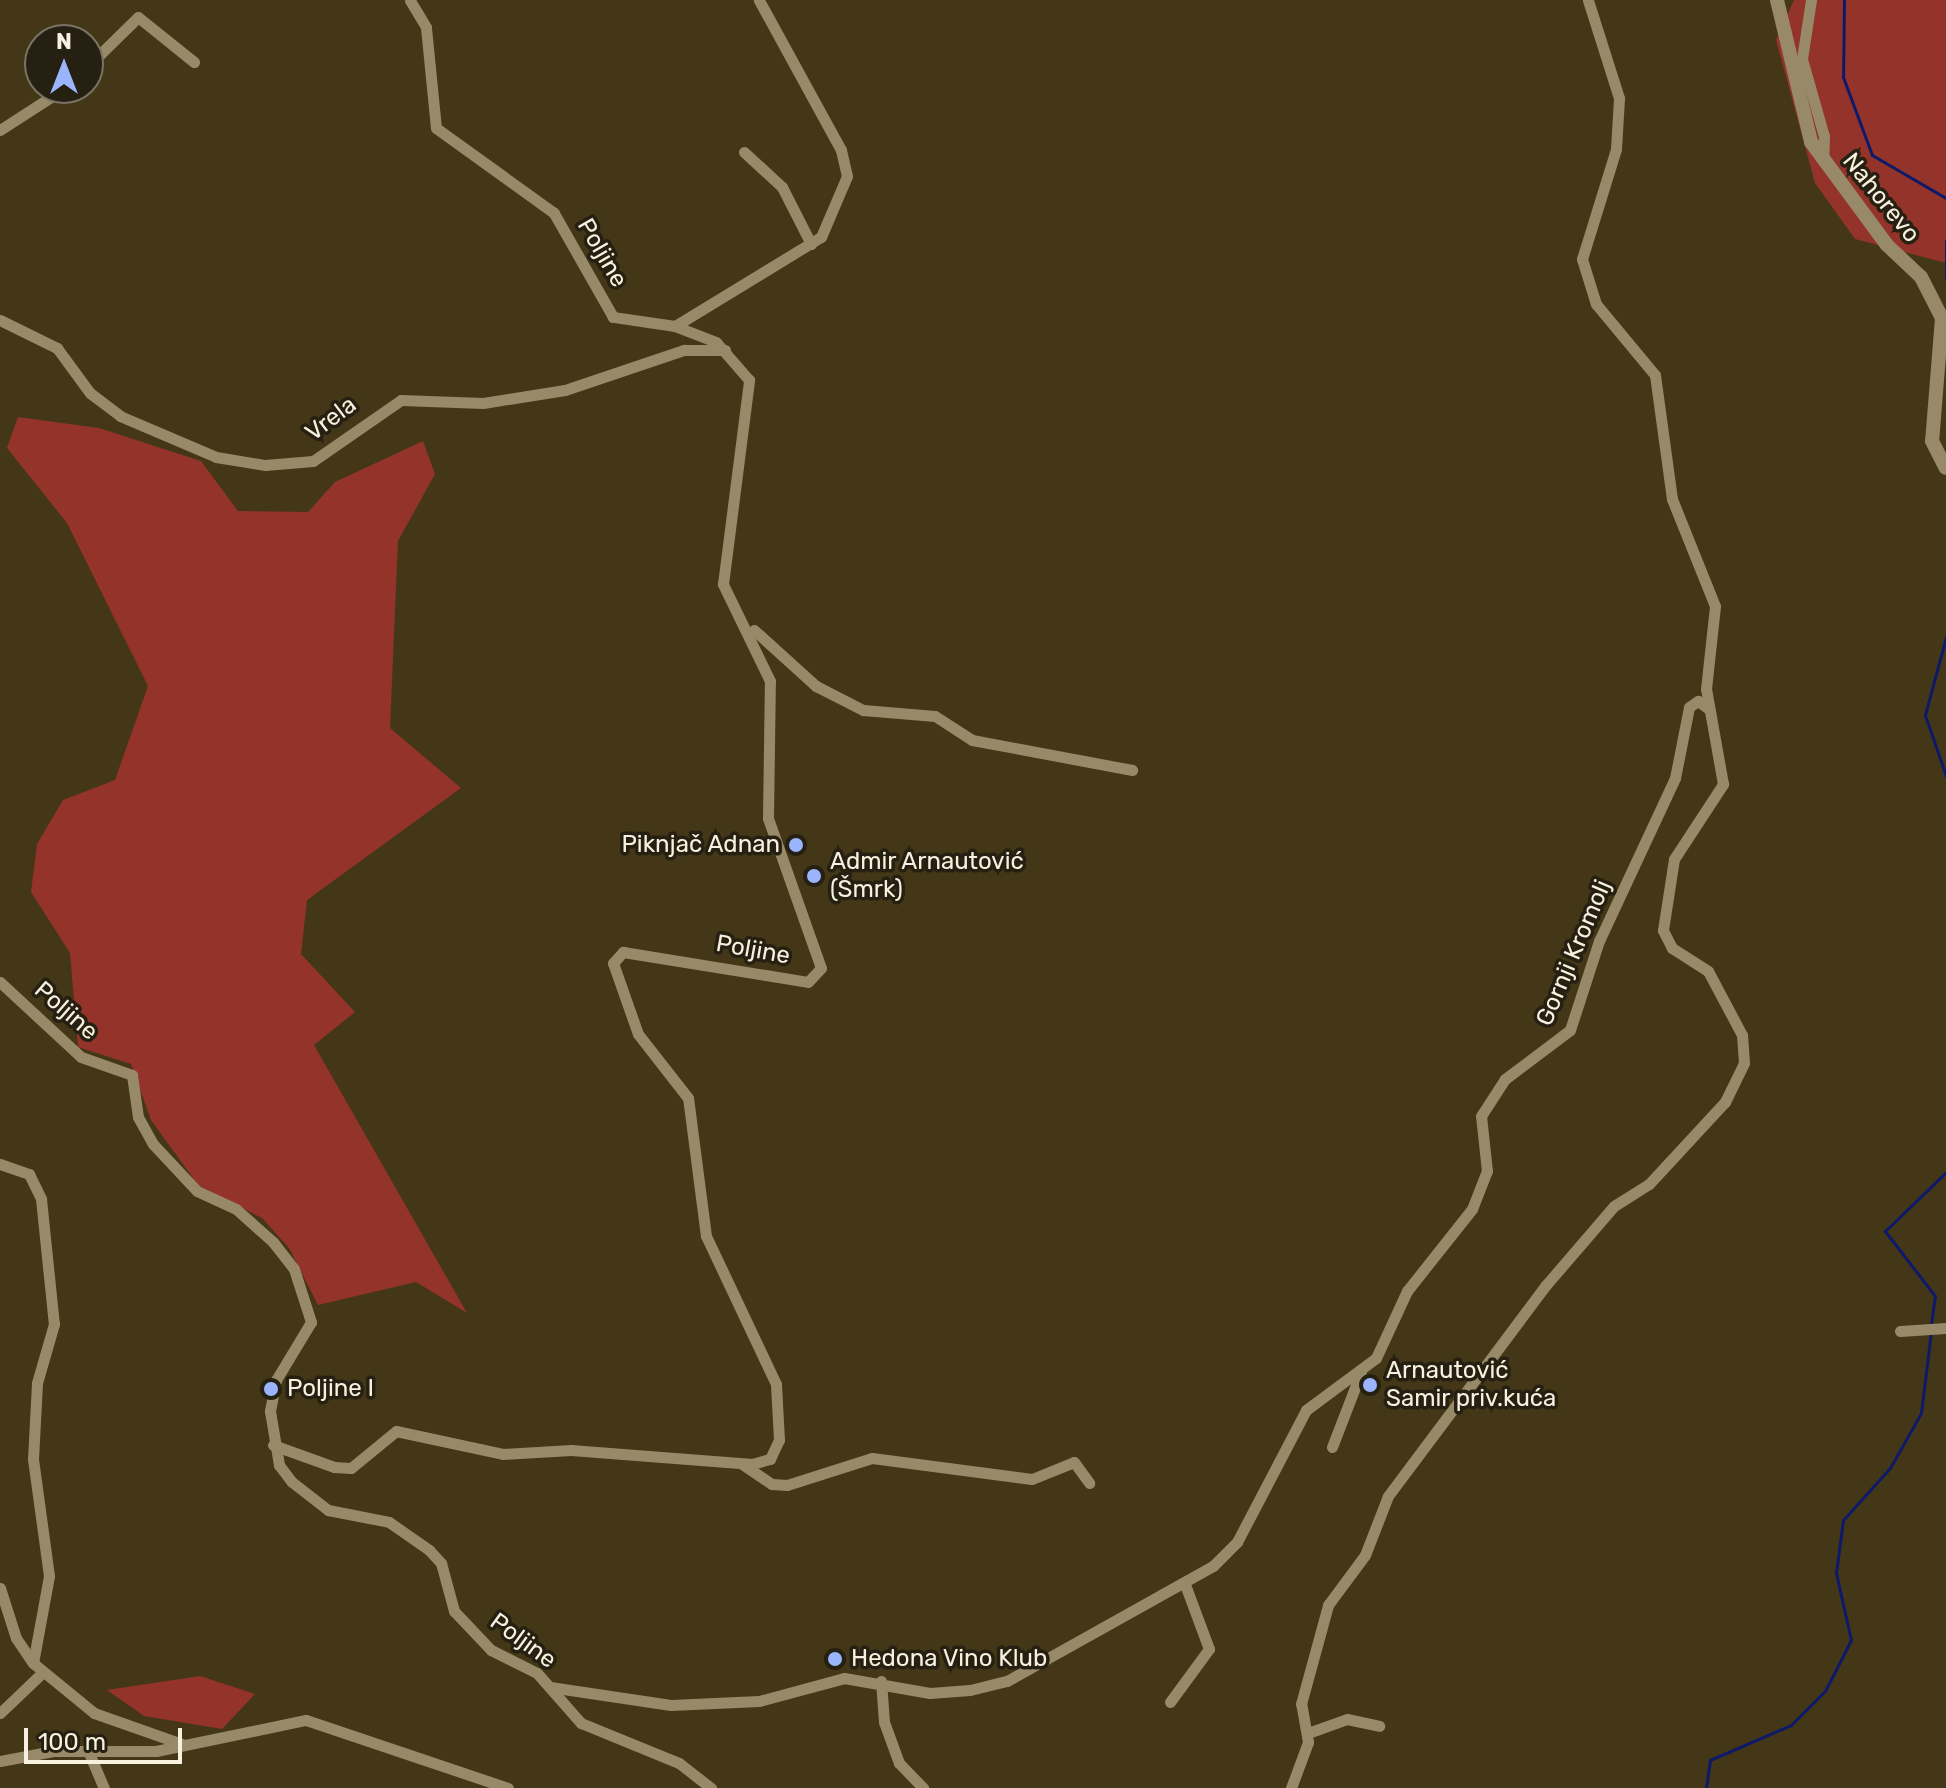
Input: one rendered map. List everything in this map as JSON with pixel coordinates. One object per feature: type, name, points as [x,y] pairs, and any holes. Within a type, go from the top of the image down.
[{"type":"street","name":"Poljine","points":[[273,1445],[342,1467],[396,1431],[503,1454],[571,1450],[742,1464],[770,1459],[779,1440],[776,1384],[706,1236],[688,1098],[638,1034],[613,963],[623,952],[808,982],[821,968],[768,818],[763,775],[770,681],[748,624],[723,584],[722,568],[750,394],[749,380],[725,350],[675,326],[613,317],[554,213],[436,128],[426,27],[410,0]]},
{"type":"street","points":[[675,326],[811,244],[843,195],[847,165],[759,0]]},
{"type":"street","points":[[1291,1788],[1308,1733],[1301,1704],[1328,1605],[1365,1555],[1388,1496],[1497,1359],[1529,1305],[1582,1250],[1614,1206],[1649,1184],[1725,1102],[1744,1063],[1742,1035],[1708,971],[1672,948],[1663,930],[1674,859],[1723,784],[1709,709],[1715,606],[1672,499],[1655,375],[1596,304],[1582,259],[1616,149],[1619,98],[1588,0]]},
{"type":"street","name":"Nahorevo","points":[[1777,0],[1799,111],[1823,162],[1921,277],[1942,318],[1932,441],[1944,467]]},
{"type":"street","points":[[1811,0],[1802,59],[1824,136],[1823,162]]},
{"type":"street","points":[[104,50],[138,17],[194,62]]},
{"type":"street","points":[[0,130],[40,104]]},
{"type":"street","points":[[744,152],[782,187],[811,244]]},
{"type":"street","name":"Vrela","points":[[0,320],[57,348],[90,393],[120,416],[226,460],[265,465],[313,461],[401,400],[483,403],[565,390],[684,350],[725,350]]},
{"type":"street","points":[[748,624],[816,686],[863,710],[935,716],[972,740],[1132,770]]},
{"type":"street","name":"Gornji Kromolj","points":[[550,1687],[671,1705],[759,1701],[844,1678],[881,1681],[930,1693],[1007,1681],[1135,1605],[1186,1587],[1237,1542],[1306,1410],[1363,1368],[1392,1335],[1407,1291],[1472,1209],[1487,1171],[1481,1116],[1497,1088],[1570,1030],[1599,941],[1675,778],[1689,707],[1698,701],[1709,709]]},
{"type":"street","name":"Poljine","points":[[0,982],[81,1057],[132,1075],[138,1117],[153,1144],[197,1191],[236,1209],[273,1242],[294,1269],[311,1322],[276,1380],[273,1445],[292,1482],[328,1510],[389,1522],[429,1550],[465,1625],[550,1687],[581,1723],[679,1763],[711,1788]]},
{"type":"street","points":[[0,1164],[29,1174],[41,1199],[54,1324],[37,1383],[33,1459],[49,1576],[33,1663]]},
{"type":"street","points":[[1900,1331],[1935,1326]]},
{"type":"street","points":[[1332,1447],[1363,1368]]},
{"type":"street","points":[[742,1464],[772,1484],[787,1485],[872,1458],[1032,1479],[1074,1462],[1089,1483]]},
{"type":"street","points":[[1170,1702],[1209,1649],[1186,1587]]},
{"type":"street","points":[[0,1588],[16,1638],[43,1672],[94,1713],[182,1744]]},
{"type":"street","points":[[0,1713],[43,1672]]},
{"type":"street","points":[[881,1681],[884,1722],[899,1763],[923,1788]]},
{"type":"street","points":[[1308,1733],[1347,1719],[1379,1726]]},
{"type":"street","points":[[0,1761],[252,1737],[306,1720],[508,1788]]},
{"type":"street","points":[[89,1753],[104,1788]]},
{"type":"shaded area","points":[[1794,0],[1946,0],[1946,263],[1855,239],[1815,183],[1776,40]]},
{"type":"shaded area","points":[[18,417],[99,428],[201,461],[238,511],[308,512],[335,482],[423,441],[435,474],[398,541],[390,728],[461,788],[307,900],[301,954],[355,1012],[314,1045],[467,1313],[416,1282],[318,1305],[289,1248],[262,1218],[198,1185],[151,1120],[131,1064],[78,1047],[70,953],[31,892],[37,844],[63,800],[115,780],[148,686],[67,523],[7,448]]},
{"type":"shaded area","points":[[200,1676],[255,1694],[222,1729],[144,1716],[107,1690]]},
{"type":"waterway","points":[[1844,0],[1843,77],[1872,155],[1946,198]]},
{"type":"waterway","points":[[1946,241],[1946,279]]},
{"type":"waterway","points":[[1946,637],[1925,715],[1946,776]]},
{"type":"waterway","points":[[1931,1324],[1935,1296],[1885,1231],[1946,1172]]},
{"type":"waterway","points":[[1706,1788],[1710,1760],[1791,1725],[1825,1691],[1851,1640],[1836,1573],[1843,1520],[1890,1468],[1921,1413],[1931,1332]]},
{"type":"place","name":"Piknjač Adnan","points":[[796,845]]},
{"type":"place","name":"Admir Arnautović (Šmrk)","points":[[814,876]]},
{"type":"place","name":"Arnautović Samir priv.kuća","points":[[1370,1385]]},
{"type":"place","name":"Poljine I","points":[[271,1389]]},
{"type":"place","name":"Hedona Vino Klub","points":[[835,1659]]}]
